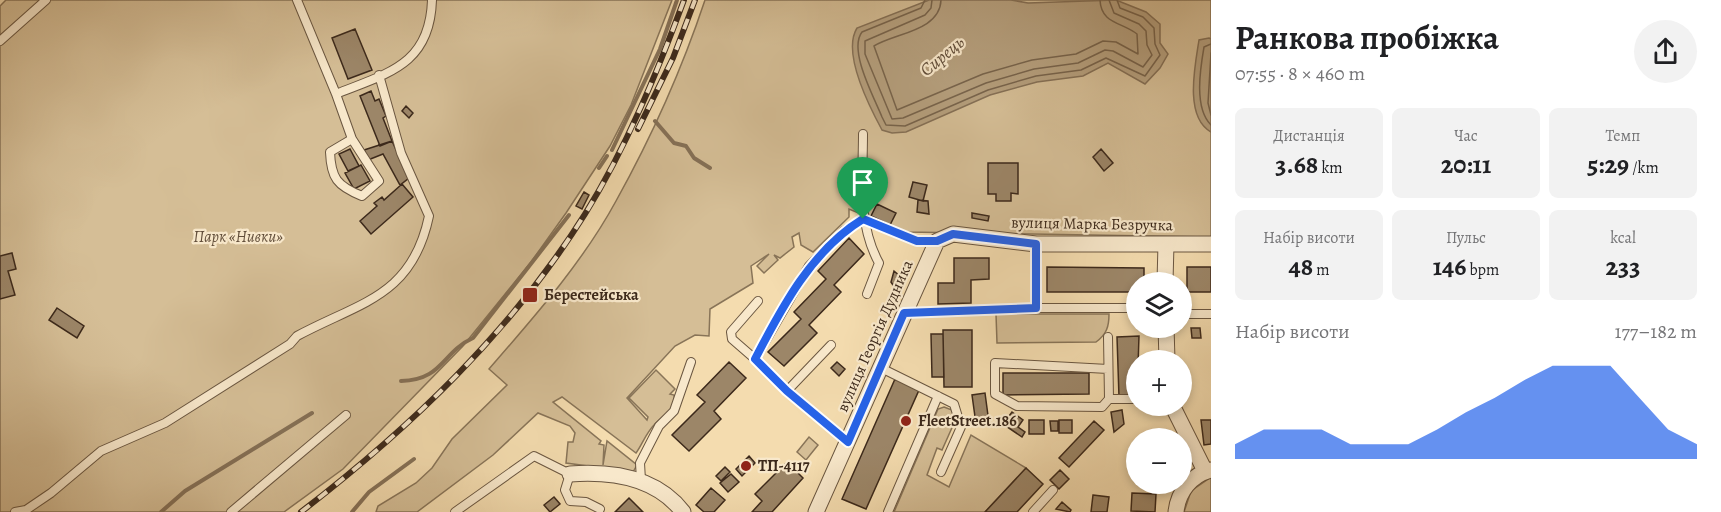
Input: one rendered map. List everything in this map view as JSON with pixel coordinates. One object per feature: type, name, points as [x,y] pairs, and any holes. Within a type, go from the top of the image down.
[{"type":"street","name":"вулиця Марка Безручка","points":[[937,241],[953,234],[1036,244],[1211,244]]},
{"type":"street","name":"вулиця Георгія Дудника","points":[[816,512],[937,241]]},
{"type":"street","points":[[1166,244],[1166,272]]},
{"type":"street","points":[[1176,512],[1181,494],[1187,484],[1208,470],[1178,416]]},
{"type":"street","points":[[570,474],[586,473],[641,480],[676,509]]},
{"type":"lane","points":[[0,41],[46,0]]},
{"type":"lane","points":[[297,0],[352,139],[379,181],[362,196],[343,189],[331,170],[330,152],[352,139]]},
{"type":"lane","points":[[336,94],[405,64],[426,40],[432,4],[439,0]]},
{"type":"lane","points":[[15,512],[26,510],[51,493],[101,451],[165,423],[290,344],[297,336],[374,298],[397,282],[418,254],[429,216],[401,153],[379,75]]},
{"type":"lane","points":[[863,134],[863,219],[868,244],[879,263],[867,294]]},
{"type":"lane","points":[[863,219],[917,241],[937,241]]},
{"type":"lane","points":[[755,359],[776,319],[809,266],[844,231],[863,219]]},
{"type":"lane","points":[[1036,244],[1036,308]]},
{"type":"lane","points":[[758,301],[731,332],[732,339],[787,391],[848,442]]},
{"type":"lane","points":[[904,313],[1036,308],[1126,308]]},
{"type":"lane","points":[[1192,314],[1211,314]]},
{"type":"lane","points":[[1108,337],[1109,399],[1102,407],[1017,406],[995,394],[995,363],[1108,369]]},
{"type":"lane","points":[[787,391],[831,345]]},
{"type":"lane","points":[[641,480],[640,463],[659,426],[674,411],[692,362]]},
{"type":"lane","points":[[879,367],[954,404],[961,427],[941,472]]},
{"type":"lane","points":[[888,512],[938,396]]},
{"type":"lane","points":[[1109,399],[1126,399]]},
{"type":"lane","points":[[231,512],[346,415]]},
{"type":"lane","points":[[455,512],[534,456],[570,474],[565,490],[570,501],[586,502],[600,509]]},
{"type":"lane","points":[[1033,512],[1053,490]]},
{"type":"green space","name":"Парк «Нивки»","points":[[6,0],[672,0],[631,105],[610,146],[566,213],[531,262],[463,346],[343,469],[284,512],[0,512],[0,6]]},
{"type":"green space","points":[[705,0],[1211,0],[1211,237],[905,232],[849,209],[849,217],[813,252],[801,245],[799,233],[792,237],[794,247],[780,258],[774,255],[778,260],[764,273],[757,266],[769,254],[751,266],[753,283],[710,309],[709,336],[695,335],[675,346],[627,398],[647,420],[648,417],[629,398],[656,370],[675,389],[670,394],[674,395],[671,409],[651,428],[636,453],[562,397],[553,402],[601,441],[599,444],[604,445],[603,465],[607,441],[637,465],[633,472],[566,463],[568,442],[573,442],[575,433],[570,426],[538,413],[493,455],[417,512],[376,512],[378,506],[416,483],[432,468],[452,439],[507,385],[489,369],[557,288],[603,224],[665,103]]},
{"type":"green space","points":[[996,314],[1109,314],[1109,322],[1107,330],[1096,342],[997,343]]},
{"type":"green space","points":[[944,407],[952,410],[955,421],[942,450],[937,448],[927,475],[949,487],[971,435],[1026,468],[985,512],[894,512],[938,409]]},
{"type":"green space","points":[[809,437],[818,445],[806,460],[797,452]]},
{"type":"green space","points":[[1211,477],[1211,512],[1184,512],[1192,490]]},
{"type":"water","points":[[929,0],[1011,0],[1028,3],[1116,0],[1146,12],[1160,24],[1160,43],[1168,54],[1160,68],[1145,84],[1108,63],[1083,76],[1037,82],[990,95],[906,132],[892,133],[882,130],[859,79],[853,51],[853,38],[857,28]]},
{"type":"water","points":[[1211,39],[1211,132],[1197,115],[1193,90],[1199,40]]},
{"type":"building","points":[[355,29],[372,70],[348,79],[332,38]]},
{"type":"building","points":[[371,91],[375,101],[379,99],[392,141],[380,146],[360,96]]},
{"type":"building","points":[[406,106],[413,113],[409,118],[402,111]]},
{"type":"building","points":[[392,141],[409,178],[400,185],[383,154],[368,160],[364,150]]},
{"type":"building","points":[[350,149],[359,166],[348,171],[339,154]]},
{"type":"building","points":[[1101,149],[1113,163],[1104,171],[1093,157]]},
{"type":"building","points":[[988,163],[1018,163],[1018,194],[1011,193],[1011,201],[996,201],[996,194],[988,194]]},
{"type":"building","points":[[361,165],[370,181],[354,189],[345,173]]},
{"type":"building","points":[[913,182],[927,185],[923,201],[909,197]]},
{"type":"building","points":[[402,184],[413,197],[371,234],[360,221],[377,206],[374,203],[382,197],[384,200]]},
{"type":"building","points":[[584,192],[589,195],[582,209],[576,206]]},
{"type":"building","points":[[918,200],[928,201],[929,214],[917,212]]},
{"type":"building","points":[[877,204],[896,213],[890,225],[871,216]]},
{"type":"building","points":[[972,213],[989,216],[988,221],[972,218]]},
{"type":"building","points":[[849,238],[864,254],[834,285],[841,292],[809,325],[817,333],[784,366],[768,352],[801,319],[794,312],[826,279],[818,271]]},
{"type":"building","points":[[12,253],[16,269],[8,271],[15,295],[0,299],[0,256]]},
{"type":"building","points":[[954,258],[989,258],[989,279],[971,280],[971,303],[938,304],[938,283],[954,283]]},
{"type":"building","points":[[1047,267],[1144,268],[1144,272],[1126,272],[1126,292],[1047,292]]},
{"type":"building","points":[[1187,267],[1211,267],[1211,292],[1192,292],[1192,272],[1187,272]]},
{"type":"building","points":[[894,271],[901,277],[893,285],[891,282]]},
{"type":"building","points":[[57,308],[84,326],[77,338],[49,320]]},
{"type":"building","points":[[1192,328],[1200,328],[1201,338],[1192,338]]},
{"type":"building","points":[[943,330],[972,330],[972,387],[944,387]]},
{"type":"building","points":[[931,334],[943,334],[944,377],[932,377]]},
{"type":"building","points":[[1117,337],[1139,338],[1139,350],[1126,350],[1126,397],[1119,397]]},
{"type":"building","points":[[729,362],[746,378],[714,411],[721,419],[689,451],[672,435],[705,402],[697,395]]},
{"type":"building","points":[[837,362],[845,369],[839,376],[831,368]]},
{"type":"building","points":[[1003,373],[1089,373],[1089,394],[1003,395]]},
{"type":"building","points":[[895,379],[919,390],[866,509],[842,499]]},
{"type":"building","points":[[985,393],[989,423],[976,424],[972,395]]},
{"type":"building","points":[[1122,410],[1124,424],[1114,432],[1111,412]]},
{"type":"building","points":[[1012,412],[1023,420],[1018,427],[1025,432],[1022,437],[1003,424]]},
{"type":"building","points":[[1029,420],[1044,420],[1044,434],[1029,434]]},
{"type":"building","points":[[1059,420],[1072,420],[1072,433],[1059,433]]},
{"type":"building","points":[[1201,420],[1211,420],[1211,444],[1204,445]]},
{"type":"building","points":[[1050,421],[1058,421],[1058,431],[1051,431]]},
{"type":"building","points":[[1094,421],[1104,430],[1069,467],[1059,458]]},
{"type":"building","name":"ТП-4117","points":[[749,456],[755,463],[742,476],[736,469]]},
{"type":"building","points":[[787,462],[803,478],[772,512],[752,512],[762,501],[755,494]]},
{"type":"building","points":[[725,467],[730,472],[721,481],[716,476]]},
{"type":"building","points":[[1026,468],[1043,484],[1017,512],[985,512]]},
{"type":"building","points":[[1060,470],[1069,479],[1059,489],[1050,480]]},
{"type":"building","points":[[731,474],[739,482],[728,492],[720,483]]},
{"type":"building","points":[[711,488],[725,500],[714,512],[704,512],[696,505]]},
{"type":"building","points":[[1132,494],[1156,494],[1155,512],[1131,511]]},
{"type":"building","points":[[1093,495],[1109,497],[1107,512],[1091,512]]},
{"type":"building","points":[[554,497],[560,504],[550,512],[544,505]]},
{"type":"building","points":[[629,498],[643,512],[615,512]]},
{"type":"building","points":[[1062,502],[1071,510],[1070,512],[1056,509]]},
{"type":"waterway","points":[[612,150],[660,49],[677,0]]},
{"type":"waterway","points":[[655,121],[674,143],[686,146],[694,158],[710,168]]},
{"type":"waterway","points":[[599,168],[607,156]]},
{"type":"waterway","points":[[401,381],[426,376],[455,350],[473,338],[569,215]]},
{"type":"waterway","points":[[161,512],[185,491],[312,413]]},
{"type":"waterway","name":"Сирець","points":[[352,512],[369,492],[414,459]]},
{"type":"railway","points":[[301,512],[381,447],[419,412],[456,376],[525,299],[585,214],[614,163],[652,82],[684,0]]},
{"type":"railway","points":[[638,129],[673,58],[695,0]]},
{"type":"place","name":"Берестейська","points":[[530,295]]},
{"type":"place","name":"FleetStreet.186","points":[[906,421]]},
{"type":"place","name":"ТП-4117","points":[[746,466]]},
{"type":"route","points":[[863,219],[917,241],[937,241],[953,234],[1036,244],[1036,308],[904,313],[848,442],[787,391],[755,359],[776,319],[794,294],[809,266],[844,231],[863,219]]}]
